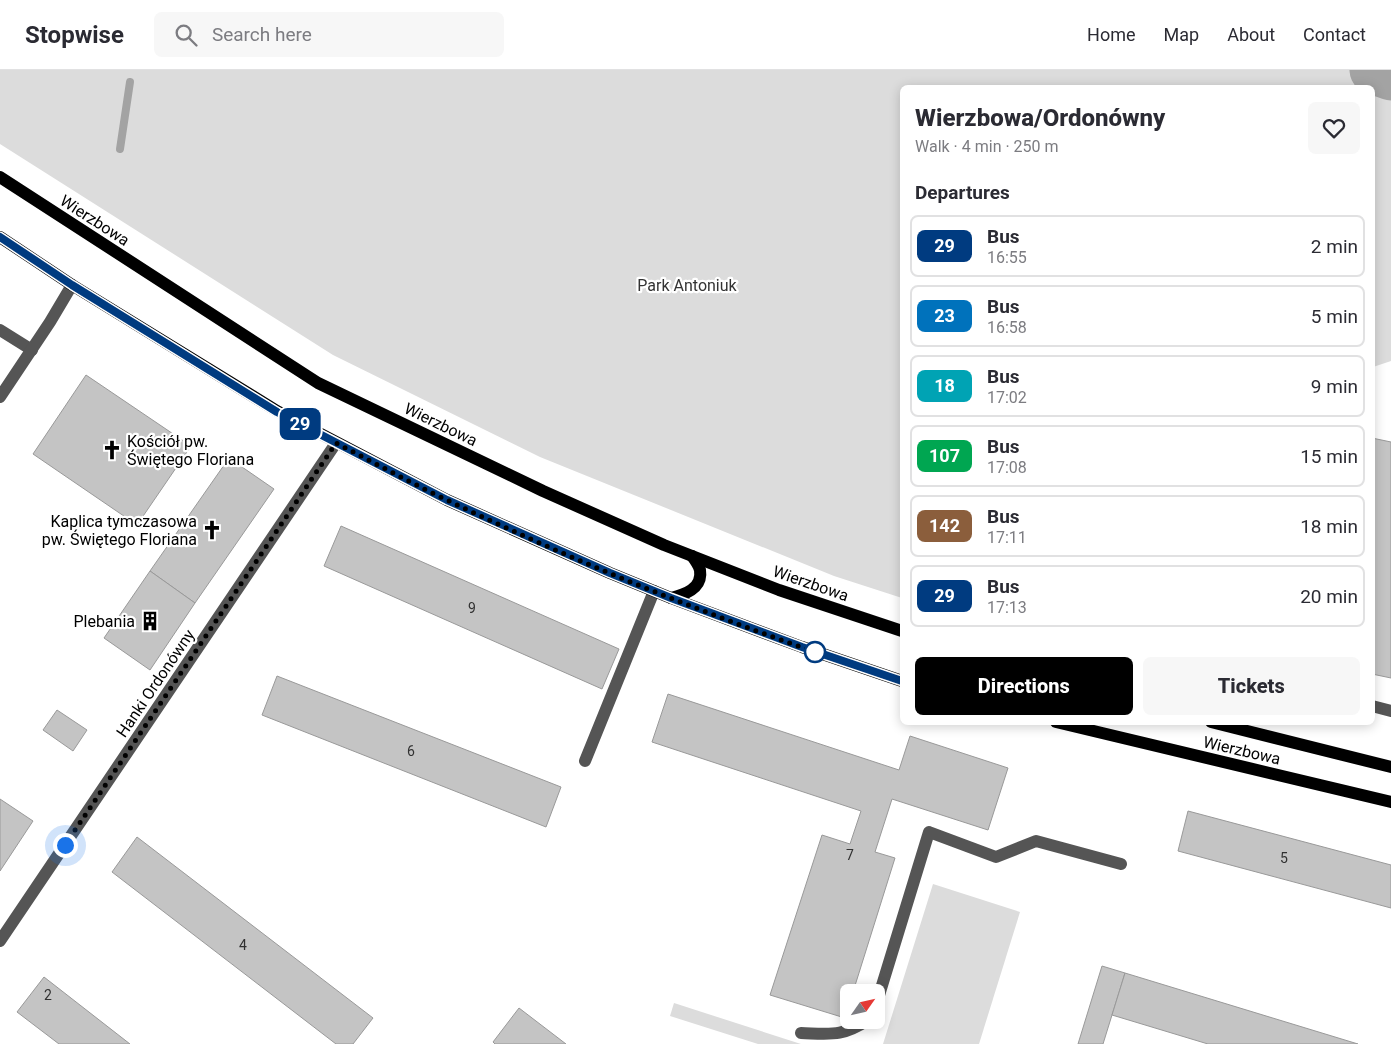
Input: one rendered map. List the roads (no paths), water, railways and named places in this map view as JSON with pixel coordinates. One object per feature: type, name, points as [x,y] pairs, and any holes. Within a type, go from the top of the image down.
[{"type":"main road","name":"Wierzbowa","points":[[0,177],[199,308],[318,383],[543,491],[692,556],[779,590],[900,630]]},
{"type":"main road","points":[[0,237],[72,285],[277,412],[447,500],[610,573],[671,598],[802,647],[900,680]]},
{"type":"main road","points":[[671,598],[692,591],[699,581],[700,570],[692,556]]},
{"type":"main road","name":"Wierzbowa","points":[[1069,725],[1391,802]]},
{"type":"main road","name":"Wierzbowa","points":[[1220,725],[1391,767]]},
{"type":"street","points":[[0,398],[72,285]]},
{"type":"street","points":[[0,330],[32,350]]},
{"type":"street","name":"Hanki Ordonówny","points":[[0,940],[336,443]]},
{"type":"street","points":[[585,761],[654,591]]},
{"type":"street","points":[[1375,707],[1391,711]]},
{"type":"street","points":[[882,984],[929,832],[996,857],[1036,841],[1121,864]]},
{"type":"street","points":[[801,1033],[834,1034],[854,1029]]},
{"type":"waterway","points":[[1374,70],[1391,76]]},
{"type":"waterway","points":[[120,149],[130,82]]},
{"type":"place","name":"Kościół pw. Świętego Floriana","points":[[112,450]]},
{"type":"place","name":"Kaplica tymczasowa pw. Świętego Floriana","points":[[212,530]]},
{"type":"place","name":"Plebania","points":[[150,621]]},
{"type":"park label","name":"Park Antoniuk","points":[[687,285]]}]
